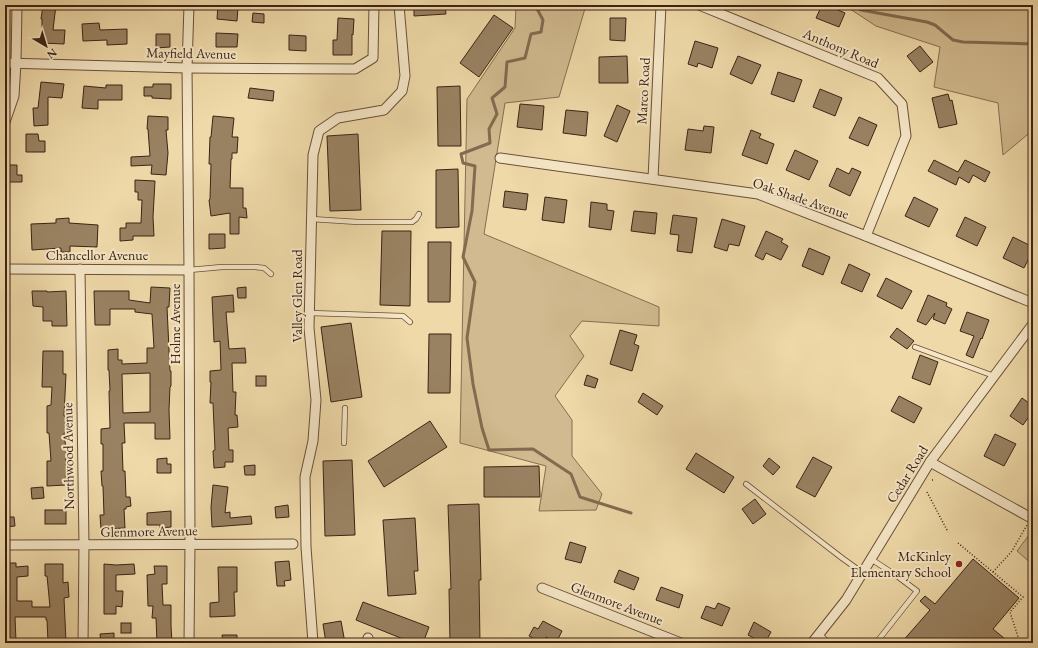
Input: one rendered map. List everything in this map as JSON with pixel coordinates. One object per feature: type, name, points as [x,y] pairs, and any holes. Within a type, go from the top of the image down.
[{"type":"street","points":[[5,122],[14,96],[17,5]]},
{"type":"street","name":"Holme Avenue","points":[[189,5],[187,68],[190,544],[189,643]]},
{"type":"street","name":"Mayfield Avenue","points":[[5,63],[187,68],[355,69],[373,58],[374,5]]},
{"type":"street","name":"Valley Glen Road","points":[[313,643],[306,543],[304,477],[313,441],[316,400],[309,328],[313,155],[319,131],[338,118],[384,110],[402,91],[405,76],[399,5]]},
{"type":"street","name":"Marco Road","points":[[653,179],[661,5]]},
{"type":"street","name":"Anthony Road","points":[[699,5],[878,78],[902,104],[906,136],[866,236]]},
{"type":"street","name":"Oak Shade Avenue","points":[[500,158],[758,194],[1033,303]]},
{"type":"street","name":"Chancellor Avenue","points":[[5,269],[189,270]]},
{"type":"street","name":"Northwood Avenue","points":[[80,269],[84,545],[83,643]]},
{"type":"street","name":"Cedar Road","points":[[812,643],[846,600],[930,462],[1033,324]]},
{"type":"street","points":[[930,462],[1030,522]]},
{"type":"street","name":"Glenmore Avenue","points":[[5,545],[293,544]]},
{"type":"street","name":"Glenmore Avenue","points":[[542,588],[681,643]]},
{"type":"lane","points":[[311,219],[358,222],[412,222],[416,219],[418,214]]},
{"type":"lane","points":[[189,270],[255,266],[264,268],[271,274]]},
{"type":"lane","points":[[310,313],[403,316],[410,322]]},
{"type":"lane","points":[[915,347],[994,376]]},
{"type":"lane","points":[[344,443],[345,408]]},
{"type":"lane","points":[[746,484],[863,573]]},
{"type":"lane","points":[[871,559],[917,591],[876,643]]},
{"type":"lane","points":[[819,634],[829,643]]},
{"type":"path","points":[[927,492],[948,532]]},
{"type":"path","points":[[993,572],[1012,552],[1030,522]]},
{"type":"path","points":[[958,543],[1023,597],[1010,612],[1020,643]]},
{"type":"shaded area","points":[[516,5],[586,5],[559,97],[505,103],[484,234],[659,307],[659,326],[582,321],[570,336],[584,356],[555,396],[572,420],[572,456],[602,494],[596,510],[539,511],[546,466],[460,443],[467,99],[515,28]]},
{"type":"shaded area","points":[[844,5],[1029,5],[1033,7],[1033,130],[1003,155],[998,103],[934,87],[940,47],[876,26]]},
{"type":"shaded area","points":[[1029,535],[1033,539],[1033,565],[1017,551]]},
{"type":"building","points":[[43,5],[56,5],[53,30],[65,30],[64,44],[42,43],[41,19]]},
{"type":"building","points":[[218,5],[238,7],[237,21],[217,19]]},
{"type":"building","points":[[414,5],[445,5],[446,14],[414,16]]},
{"type":"building","points":[[822,5],[827,5],[845,13],[839,27],[816,18]]},
{"type":"building","points":[[253,13],[264,14],[264,23],[252,22]]},
{"type":"building","points":[[494,15],[513,28],[479,77],[460,63]]},
{"type":"building","points":[[338,18],[354,19],[352,55],[333,55],[333,40],[337,40]]},
{"type":"building","points":[[610,18],[626,18],[625,41],[610,40]]},
{"type":"building","points":[[99,23],[100,30],[127,29],[127,44],[107,45],[107,40],[83,41],[82,24]]},
{"type":"building","points":[[216,33],[238,34],[237,47],[216,47]]},
{"type":"building","points":[[156,34],[170,34],[170,47],[156,48]]},
{"type":"building","points":[[289,35],[306,36],[306,51],[289,50]]},
{"type":"building","points":[[695,41],[718,48],[712,68],[698,63],[697,67],[688,64]]},
{"type":"building","points":[[920,46],[933,62],[920,72],[907,56]]},
{"type":"building","points":[[627,56],[628,83],[599,83],[599,57]]},
{"type":"building","points":[[738,56],[761,65],[752,84],[730,74]]},
{"type":"building","points":[[778,72],[802,80],[794,102],[771,94]]},
{"type":"building","points":[[41,82],[64,84],[62,98],[48,97],[48,125],[34,126],[33,108],[38,108]]},
{"type":"building","points":[[153,84],[171,84],[171,99],[144,96],[144,87],[153,87]]},
{"type":"building","points":[[106,85],[122,85],[122,100],[98,100],[98,109],[82,108],[84,86],[106,88]]},
{"type":"building","points":[[460,86],[461,146],[438,146],[437,87]]},
{"type":"building","points":[[250,88],[274,91],[273,101],[248,98]]},
{"type":"building","points":[[820,89],[842,98],[835,116],[813,107]]},
{"type":"building","points":[[948,94],[950,101],[952,100],[957,124],[939,128],[932,98]]},
{"type":"building","points":[[520,104],[544,106],[542,130],[517,127]]},
{"type":"building","points":[[617,105],[630,111],[617,142],[604,136]]},
{"type":"building","points":[[566,110],[588,112],[586,136],[563,133]]},
{"type":"building","points":[[148,116],[168,117],[168,130],[166,130],[168,153],[166,175],[151,174],[152,165],[131,166],[131,157],[150,156],[147,129]]},
{"type":"building","points":[[213,116],[234,118],[232,137],[238,137],[237,153],[232,153],[231,159],[230,188],[243,188],[243,208],[246,208],[247,218],[239,217],[239,234],[230,234],[230,213],[211,216],[209,200],[211,164],[209,164],[210,137]]},
{"type":"building","points":[[859,117],[877,125],[868,146],[849,138]]},
{"type":"building","points":[[704,126],[714,127],[711,153],[685,150],[688,129],[703,131]]},
{"type":"building","points":[[751,130],[761,134],[759,138],[774,144],[767,164],[742,155]]},
{"type":"building","points":[[26,134],[38,134],[39,141],[45,141],[45,152],[26,152]]},
{"type":"building","points":[[358,134],[361,210],[330,211],[327,136]]},
{"type":"building","points":[[795,150],[818,161],[809,180],[786,170]]},
{"type":"building","points":[[934,160],[958,172],[965,160],[990,172],[985,182],[973,175],[969,183],[959,177],[956,185],[928,171]]},
{"type":"building","points":[[5,165],[17,165],[17,175],[22,175],[22,182],[5,182]]},
{"type":"building","points":[[837,168],[849,174],[852,168],[861,172],[850,196],[829,186]]},
{"type":"building","points":[[458,169],[459,227],[436,228],[436,170]]},
{"type":"building","points":[[135,180],[155,181],[153,217],[154,236],[133,236],[133,240],[120,241],[120,228],[126,228],[126,223],[141,223],[142,200],[138,200],[138,192],[135,192]]},
{"type":"building","points":[[505,191],[528,194],[526,210],[503,207]]},
{"type":"building","points":[[545,197],[567,200],[564,223],[542,220]]},
{"type":"building","points":[[914,197],[938,209],[929,227],[905,216]]},
{"type":"building","points":[[591,202],[607,204],[607,210],[614,211],[611,230],[589,227]]},
{"type":"building","points":[[634,211],[657,213],[655,234],[631,231]]},
{"type":"building","points":[[673,215],[697,218],[692,253],[677,251],[679,235],[670,234]]},
{"type":"building","points":[[965,217],[986,227],[977,246],[956,236]]},
{"type":"building","points":[[69,218],[69,223],[98,225],[97,247],[70,246],[70,252],[61,252],[61,248],[32,250],[31,224],[56,223],[56,219]]},
{"type":"building","points":[[722,219],[745,226],[739,246],[729,244],[727,251],[714,247]]},
{"type":"building","points":[[382,231],[411,231],[410,306],[380,305]]},
{"type":"building","points":[[766,231],[783,239],[781,242],[788,246],[781,260],[766,253],[763,260],[755,256]]},
{"type":"building","points":[[209,234],[225,234],[225,248],[209,249]]},
{"type":"building","points":[[1013,237],[1033,247],[1024,268],[1003,258]]},
{"type":"building","points":[[428,242],[451,242],[450,302],[428,302]]},
{"type":"building","points":[[809,248],[830,257],[823,275],[802,266]]},
{"type":"building","points":[[849,264],[870,274],[862,292],[841,283]]},
{"type":"building","points":[[886,278],[912,291],[902,309],[877,296]]},
{"type":"building","points":[[151,287],[170,288],[169,307],[167,307],[171,371],[169,410],[170,439],[155,439],[155,423],[124,423],[125,443],[122,443],[123,471],[125,471],[126,497],[130,497],[131,506],[124,509],[125,528],[101,529],[100,515],[104,515],[101,471],[103,471],[103,444],[101,444],[101,429],[110,428],[108,350],[118,349],[118,360],[122,360],[122,364],[147,363],[147,348],[154,348],[152,314],[135,312],[135,309],[110,309],[110,325],[95,325],[94,291],[129,291],[129,300],[150,303]],"holes":[[[150,373],[150,412],[123,413],[122,374]]]},
{"type":"building","points":[[246,287],[246,298],[238,298],[237,288]]},
{"type":"building","points":[[32,291],[66,291],[67,326],[52,326],[52,321],[43,321],[43,307],[33,306]]},
{"type":"building","points":[[233,295],[234,312],[226,312],[229,349],[245,348],[246,363],[232,363],[233,392],[236,392],[235,415],[237,415],[238,427],[228,428],[229,450],[233,450],[233,462],[225,462],[225,467],[214,468],[213,451],[215,450],[213,403],[210,403],[210,371],[221,370],[220,341],[214,342],[212,297]]},
{"type":"building","points":[[928,295],[947,303],[946,306],[952,309],[945,324],[933,319],[935,313],[926,325],[917,321]]},
{"type":"building","points":[[967,312],[989,320],[973,358],[966,355],[974,336],[960,331]]},
{"type":"building","points":[[351,323],[362,397],[331,402],[321,327]]},
{"type":"building","points":[[897,328],[914,341],[907,349],[890,337]]},
{"type":"building","points":[[620,330],[637,335],[634,344],[639,346],[632,371],[610,364]]},
{"type":"building","points":[[429,334],[451,334],[450,393],[428,393]]},
{"type":"building","points":[[43,351],[63,351],[63,374],[66,374],[64,416],[66,416],[66,433],[64,433],[67,458],[66,485],[47,486],[47,461],[51,461],[49,433],[47,433],[47,406],[51,405],[52,387],[42,387]]},
{"type":"building","points":[[920,355],[938,362],[930,385],[912,378]]},
{"type":"building","points":[[587,375],[598,379],[595,388],[584,385]]},
{"type":"building","points":[[256,376],[266,376],[266,386],[256,386]]},
{"type":"building","points":[[643,393],[663,406],[657,415],[638,402]]},
{"type":"building","points":[[899,396],[922,408],[914,423],[891,411]]},
{"type":"building","points":[[1022,398],[1033,406],[1033,411],[1023,425],[1010,416]]},
{"type":"building","points":[[430,421],[447,447],[384,487],[368,461]]},
{"type":"building","points":[[995,434],[1016,444],[1004,466],[984,456]]},
{"type":"building","points":[[696,453],[734,477],[724,493],[686,469]]},
{"type":"building","points":[[813,457],[832,467],[815,497],[796,487]]},
{"type":"building","points":[[167,458],[167,464],[171,464],[171,473],[157,473],[157,459]]},
{"type":"building","points":[[769,458],[780,467],[773,475],[763,466]]},
{"type":"building","points":[[352,460],[355,535],[325,536],[323,461]]},
{"type":"building","points":[[255,465],[255,475],[245,475],[244,466]]},
{"type":"building","points":[[539,466],[540,497],[484,497],[484,467]]},
{"type":"building","points":[[213,485],[228,487],[225,513],[230,512],[230,518],[251,516],[252,524],[212,527],[211,507]]},
{"type":"building","points":[[43,487],[44,498],[32,499],[31,488]]},
{"type":"building","points":[[755,499],[766,514],[753,524],[742,509]]},
{"type":"building","points":[[479,504],[481,580],[479,580],[480,643],[450,643],[449,589],[451,589],[448,505]]},
{"type":"building","points":[[288,505],[289,517],[276,518],[275,507]]},
{"type":"building","points":[[45,510],[66,510],[66,524],[45,524]]},
{"type":"building","points":[[171,511],[171,527],[160,528],[160,525],[147,525],[147,513]]},
{"type":"building","points":[[5,517],[14,517],[15,526],[5,527]]},
{"type":"building","points":[[415,518],[418,571],[414,571],[416,594],[388,596],[383,520]]},
{"type":"building","points":[[570,542],[586,547],[581,563],[565,559]]},
{"type":"building","points":[[973,559],[1019,598],[993,629],[1010,643],[901,643],[930,610],[920,601],[925,596],[935,604]]},
{"type":"building","points":[[289,561],[291,580],[284,581],[285,586],[277,586],[275,562]]},
{"type":"building","points":[[5,563],[16,563],[16,567],[28,566],[28,576],[17,577],[17,601],[32,601],[32,607],[50,607],[47,576],[45,576],[45,564],[63,564],[63,583],[68,582],[69,597],[64,598],[66,642],[48,642],[46,617],[15,617],[16,642],[5,643]]},
{"type":"building","points":[[104,564],[134,564],[135,574],[116,575],[116,591],[123,591],[122,607],[116,606],[116,614],[104,614]]},
{"type":"building","points":[[154,566],[167,566],[167,584],[162,584],[163,605],[171,605],[172,643],[157,643],[156,618],[152,618],[153,606],[148,606],[147,575],[155,574]]},
{"type":"building","points":[[218,567],[237,567],[237,592],[234,592],[235,616],[210,617],[210,603],[219,602]]},
{"type":"building","points":[[619,570],[639,578],[634,590],[614,582]]},
{"type":"building","points":[[661,587],[683,595],[679,608],[656,600]]},
{"type":"building","points":[[363,602],[429,627],[423,643],[413,643],[356,620]]},
{"type":"building","points":[[718,603],[730,608],[722,626],[701,618],[706,606],[715,609]]},
{"type":"building","points":[[341,621],[345,643],[326,643],[323,624]]},
{"type":"building","points":[[543,621],[562,631],[556,643],[546,637],[542,643],[529,636],[534,627],[538,629]]},
{"type":"building","points":[[754,622],[771,632],[765,643],[748,635]]},
{"type":"building","points":[[121,623],[131,623],[131,633],[121,633]]},
{"type":"building","points":[[114,633],[114,643],[101,643],[100,634]]},
{"type":"building","points":[[222,635],[237,635],[237,643],[223,643]]},
{"type":"waterway","points":[[535,5],[543,20],[541,32],[531,34],[525,58],[507,62],[505,87],[492,98],[497,114],[489,129],[490,143],[461,154],[463,163],[475,166],[472,211],[463,257],[475,282],[467,338],[473,384],[482,428],[489,450],[533,449],[571,474],[580,497],[631,513]]},
{"type":"waterway","points":[[851,5],[861,10],[927,22],[935,25],[953,40],[963,42],[1033,44]]},
{"type":"place","name":"McKinley Elementary School","points":[[959,564]]}]
